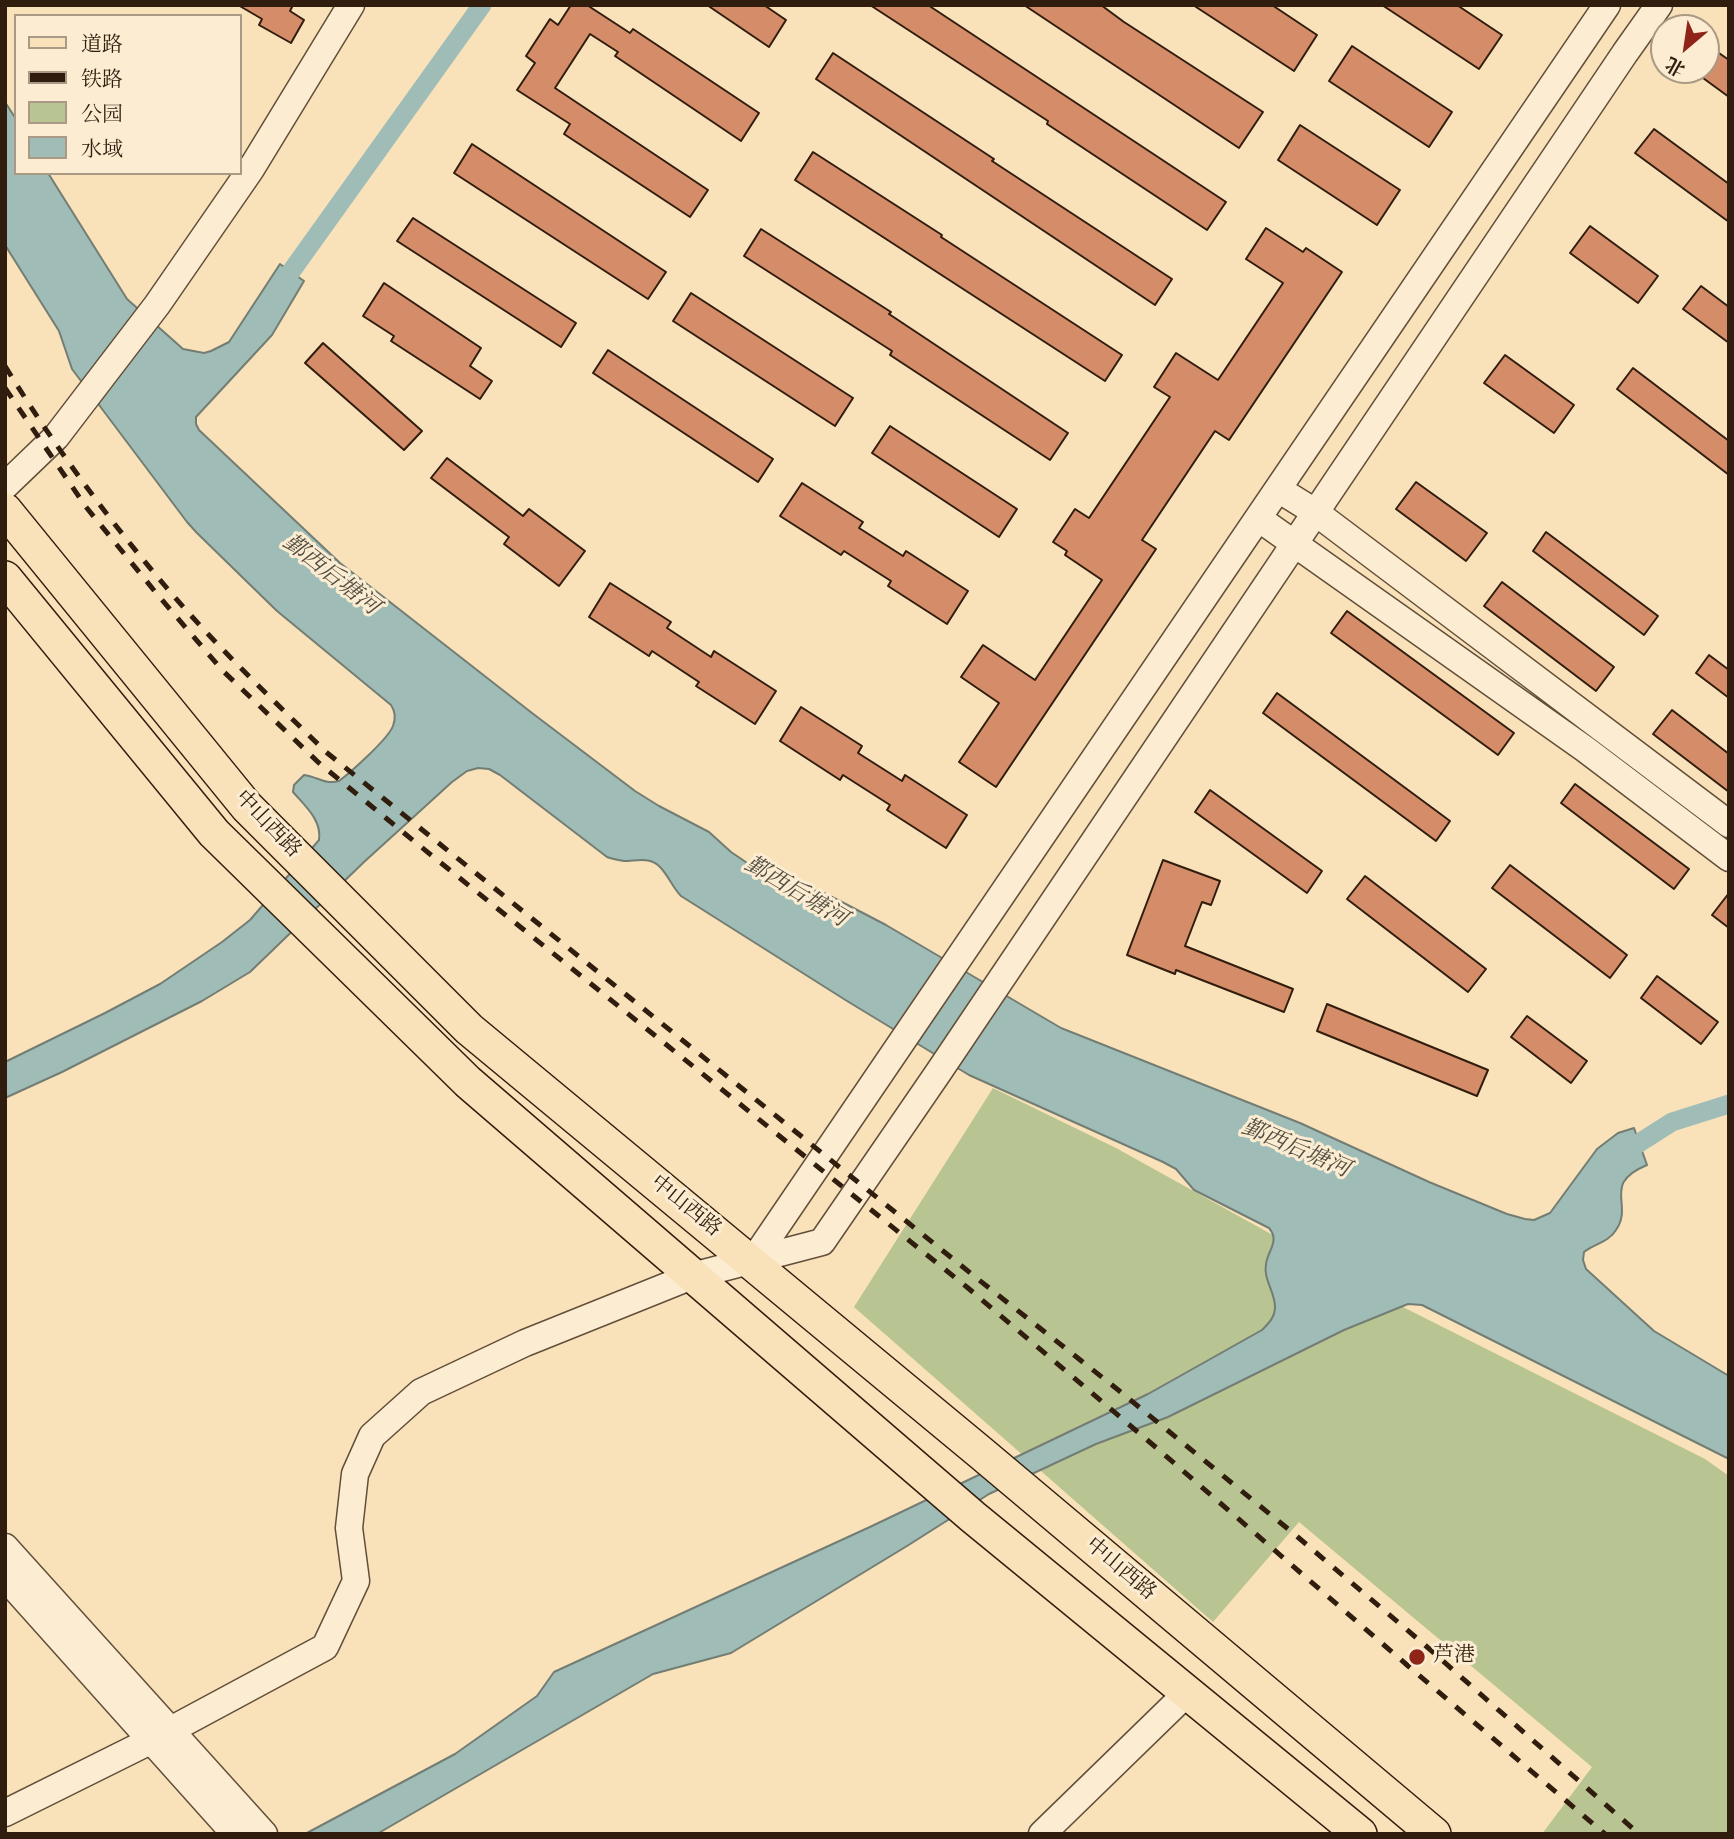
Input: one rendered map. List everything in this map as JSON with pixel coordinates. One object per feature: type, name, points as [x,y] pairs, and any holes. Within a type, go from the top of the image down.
[{"type":"main road","name":"中山西路","points":[[5,510],[247,807],[469,1029],[981,1452],[1434,1834]]},
{"type":"main road","name":"中山西路","points":[[5,578],[215,833],[468,1082],[973,1517],[1360,1834]]},
{"type":"street","points":[[5,486],[56,437],[157,305],[251,169],[351,5]]},
{"type":"street","points":[[752,1262],[1607,5]]},
{"type":"street","points":[[5,1813],[162,1735],[325,1647],[356,1581],[349,1528],[355,1474],[372,1436],[421,1392],[525,1343],[692,1276],[822,1242],[1659,5]]},
{"type":"street","points":[[1278,489],[1315,512],[1729,824]]},
{"type":"street","points":[[1258,518],[1585,749],[1729,858]]},
{"type":"street","points":[[5,1547],[162,1735],[235,1834]]},
{"type":"street","points":[[5,1577],[264,1834]]},
{"type":"street","points":[[1042,1834],[1188,1692]]},
{"type":"green space","points":[[993,1088],[1116,1148],[1397,1304],[1705,1459],[1729,1476],[1729,1834],[1542,1834],[1592,1767],[1299,1522],[1213,1622],[854,1307]]},
{"type":"water","name":"鄞西后塘河","points":[[5,102],[14,116],[14,175],[49,175],[127,299],[183,349],[204,353],[229,342],[280,264],[304,281],[272,335],[196,417],[199,430],[340,563],[635,791],[709,832],[731,852],[759,871],[774,879],[824,893],[840,901],[886,925],[1061,1028],[1300,1123],[1507,1214],[1534,1220],[1550,1213],[1597,1149],[1618,1133],[1634,1128],[1647,1165],[1633,1172],[1625,1180],[1621,1195],[1621,1221],[1616,1230],[1584,1252],[1583,1260],[1586,1269],[1654,1331],[1729,1376],[1729,1459],[1422,1305],[1408,1304],[1344,1330],[1168,1417],[1096,1444],[989,1494],[731,1653],[653,1674],[377,1834],[305,1834],[455,1754],[537,1696],[554,1672],[872,1526],[1148,1394],[1262,1330],[1275,1311],[1266,1270],[1273,1237],[1269,1228],[1194,1190],[1176,1169],[1163,1162],[969,1075],[681,896],[657,864],[607,857],[489,769],[467,771],[452,782],[250,972],[202,1001],[5,1098],[5,1062],[160,984],[250,920],[319,840],[318,826],[293,792],[294,785],[304,775],[325,781],[339,781],[384,739],[393,726],[395,717],[391,705],[277,611],[187,522],[72,369],[59,331],[5,245]]},
{"type":"building","points":[[238,5],[293,5],[290,11],[304,20],[291,43],[259,25],[262,19]]},
{"type":"building","points":[[571,5],[587,5],[630,33],[633,29],[759,113],[741,141],[615,56],[618,52],[590,34],[555,88],[708,190],[690,217],[564,134],[570,124],[517,90],[535,63],[526,56],[550,19],[558,25]]},
{"type":"building","points":[[707,5],[764,5],[786,20],[769,47]]},
{"type":"building","points":[[870,5],[928,5],[1226,202],[1207,230],[1047,124],[1048,121]]},
{"type":"building","points":[[1024,5],[1101,5],[1263,112],[1239,148]]},
{"type":"building","points":[[1193,5],[1272,5],[1317,35],[1294,71]]},
{"type":"building","points":[[1382,5],[1457,5],[1502,35],[1479,69]]},
{"type":"building","points":[[1352,46],[1452,112],[1429,147],[1329,81]]},
{"type":"building","points":[[833,53],[1172,279],[1155,305],[816,79]]},
{"type":"building","points":[[1720,54],[1729,60],[1729,97],[1711,84],[1720,84]]},
{"type":"building","points":[[1300,125],[1400,190],[1377,225],[1278,160]]},
{"type":"building","points":[[1654,129],[1729,184],[1729,222],[1635,153]]},
{"type":"building","points":[[472,144],[666,272],[648,299],[454,173]]},
{"type":"building","points":[[813,152],[1122,355],[1105,381],[795,180]]},
{"type":"building","points":[[413,218],[576,323],[561,347],[397,241]]},
{"type":"building","points":[[1590,226],[1658,276],[1638,303],[1570,253]]},
{"type":"building","points":[[1266,228],[1303,252],[1306,248],[1342,272],[1229,440],[1215,431],[1142,540],[1156,549],[996,787],[959,762],[999,703],[961,677],[983,645],[1035,680],[1102,580],[1065,555],[1067,551],[1053,542],[1075,509],[1089,518],[1170,397],[1154,387],[1176,353],[1218,380],[1283,283],[1246,259]]},
{"type":"building","points":[[761,229],[891,312],[889,314],[1068,433],[1050,460],[890,355],[892,351],[744,256]]},
{"type":"building","points":[[384,283],[481,348],[470,366],[492,381],[480,399],[391,341],[394,336],[363,316]]},
{"type":"building","points":[[1701,286],[1729,307],[1729,343],[1683,309]]},
{"type":"building","points":[[691,293],[853,398],[835,426],[673,321]]},
{"type":"building","points":[[323,343],[422,431],[404,450],[305,363]]},
{"type":"building","points":[[608,350],[773,459],[758,482],[593,373]]},
{"type":"building","points":[[1505,355],[1574,405],[1554,433],[1484,383]]},
{"type":"building","points":[[1633,368],[1729,441],[1729,475],[1617,389]]},
{"type":"building","points":[[890,426],[1017,509],[999,537],[872,453]]},
{"type":"building","points":[[447,458],[523,516],[529,509],[585,551],[559,586],[504,544],[509,537],[431,478]]},
{"type":"building","points":[[1416,482],[1487,533],[1466,561],[1396,509]]},
{"type":"building","points":[[802,483],[863,522],[859,528],[903,556],[906,551],[968,591],[947,624],[888,586],[891,581],[844,551],[841,555],[780,516]]},
{"type":"building","points":[[1546,532],[1658,616],[1644,635],[1533,551]]},
{"type":"building","points":[[1502,582],[1614,667],[1596,691],[1484,606]]},
{"type":"building","points":[[610,583],[671,622],[667,628],[711,657],[714,651],[776,691],[755,724],[696,686],[699,682],[652,651],[649,656],[589,617]]},
{"type":"building","points":[[1347,611],[1514,733],[1498,755],[1331,633]]},
{"type":"building","points":[[1709,655],[1729,670],[1729,698],[1696,673]]},
{"type":"building","points":[[1277,693],[1450,821],[1436,841],[1263,713]]},
{"type":"building","points":[[801,707],[862,746],[858,753],[902,781],[905,775],[967,815],[946,848],[887,810],[890,805],[843,775],[840,780],[780,741]]},
{"type":"building","points":[[1672,710],[1729,754],[1729,792],[1653,734]]},
{"type":"building","points":[[1575,784],[1689,869],[1674,889],[1561,803]]},
{"type":"building","points":[[1210,790],[1322,871],[1307,893],[1195,812]]},
{"type":"building","points":[[1163,860],[1220,881],[1211,905],[1202,902],[1185,946],[1293,989],[1284,1012],[1176,970],[1175,974],[1127,955]]},
{"type":"building","points":[[1510,865],[1627,955],[1610,978],[1492,888]]},
{"type":"building","points":[[1365,876],[1486,969],[1468,992],[1347,899]]},
{"type":"building","points":[[1729,893],[1729,928],[1712,915]]},
{"type":"building","points":[[1657,976],[1718,1022],[1701,1044],[1641,998]]},
{"type":"building","points":[[1327,1004],[1488,1070],[1477,1096],[1317,1031]]},
{"type":"building","points":[[1527,1016],[1587,1061],[1571,1083],[1511,1037]]},
{"type":"waterway","points":[[275,294],[482,5]]},
{"type":"waterway","points":[[1617,1157],[1672,1122],[1729,1104]]},
{"type":"railway","points":[[5,366],[61,452],[144,561],[224,650],[326,752],[1293,1533],[1639,1834]]},
{"type":"railway","points":[[5,388],[86,507],[157,594],[222,670],[319,763],[968,1288],[1605,1834]]},
{"type":"place","name":"芦港","points":[[1417,1657]]}]
